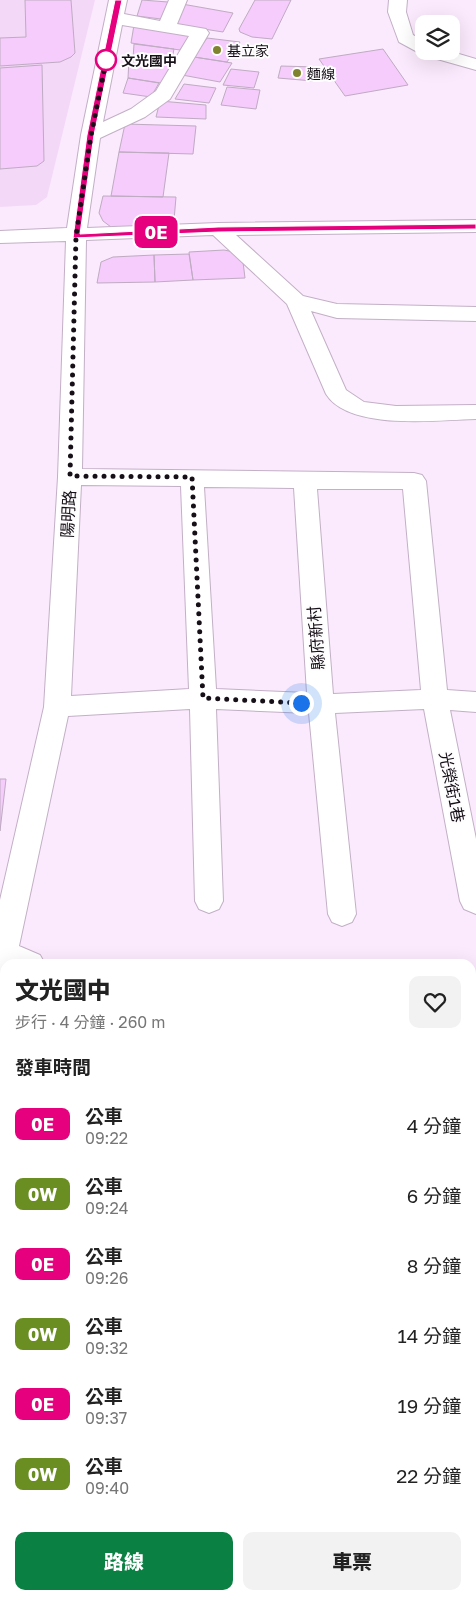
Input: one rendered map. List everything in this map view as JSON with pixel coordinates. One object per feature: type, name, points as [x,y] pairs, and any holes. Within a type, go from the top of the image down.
[{"type":"street","points":[[166,28],[178,0]]},
{"type":"street","points":[[398,0],[397,12],[406,38],[415,43]]},
{"type":"street","points":[[91,135],[138,113],[163,95],[200,33],[166,28],[117,9]]},
{"type":"street","name":"陽明路","points":[[1,956],[57,707],[70,476],[76,236],[91,135],[117,9]]},
{"type":"street","points":[[459,60],[476,65]]},
{"type":"street","points":[[0,237],[76,236],[218,229],[476,226]]},
{"type":"street","points":[[218,229],[296,300],[337,394],[358,409],[396,413],[476,412]]},
{"type":"street","points":[[296,300],[337,311],[476,314]]},
{"type":"street","points":[[70,476],[192,477],[305,482],[414,481],[435,699]]},
{"type":"street","points":[[192,477],[203,698],[209,901]]},
{"type":"street","name":"縣府新村","points":[[305,482],[321,704],[342,914]]},
{"type":"street","points":[[57,707],[203,698],[321,704],[435,699],[476,702]]},
{"type":"street","name":"光榮街1巷","points":[[435,699],[474,901],[476,902]]},
{"type":"shaded area","name":"文光國中","points":[[0,0],[95,0],[47,197],[36,205],[0,207]]},
{"type":"building","points":[[25,0],[71,0],[75,53],[71,57],[60,62],[0,66],[0,38],[26,37]]},
{"type":"building","points":[[142,0],[168,2],[161,19],[137,16]]},
{"type":"building","points":[[255,0],[291,0],[272,39],[252,37],[240,32],[239,29]]},
{"type":"building","points":[[182,4],[233,13],[223,32],[172,24]]},
{"type":"building","points":[[134,25],[190,35],[180,50],[131,43]]},
{"type":"building","name":"基立家","points":[[207,38],[240,42],[227,62],[194,57]]},
{"type":"building","points":[[134,44],[174,49],[171,64],[133,59]]},
{"type":"building","points":[[383,49],[408,85],[345,96],[319,59]]},
{"type":"building","points":[[194,57],[232,63],[220,82],[182,75]]},
{"type":"building","points":[[129,59],[174,65],[161,83],[128,78]]},
{"type":"building","points":[[42,65],[44,161],[37,166],[0,169],[0,68]]},
{"type":"building","name":"麵線","points":[[281,66],[315,67],[313,81],[278,78]]},
{"type":"building","points":[[231,69],[259,72],[254,88],[223,85]]},
{"type":"building","points":[[128,78],[159,83],[151,97],[123,93]]},
{"type":"building","points":[[184,84],[216,88],[209,103],[175,99]]},
{"type":"building","points":[[227,87],[260,90],[256,109],[221,105]]},
{"type":"building","points":[[160,101],[206,105],[206,119],[156,117]]},
{"type":"building","points":[[125,124],[196,126],[193,154],[119,152]]},
{"type":"building","points":[[119,152],[169,153],[163,197],[111,196]]},
{"type":"building","points":[[103,196],[176,197],[173,232],[115,230],[103,221],[99,213]]},
{"type":"building","points":[[224,250],[234,252],[243,262],[245,278],[193,280],[189,252]]},
{"type":"building","points":[[189,254],[193,280],[155,282],[154,255]]},
{"type":"building","points":[[154,255],[155,282],[97,283],[101,262],[113,257]]},
{"type":"building","points":[[0,779],[6,779],[0,831]]},
{"type":"bus line","name":"0E","points":[[119,0],[91,135],[76,236],[218,229],[476,226]]},
{"type":"place","name":"基立家","points":[[217,50]]},
{"type":"place","name":"文光國中","points":[[106,60]]},
{"type":"place","name":"麵線","points":[[297,73]]},
{"type":"route","points":[[106,60],[107,57],[91,135],[76,236],[73,277],[70,476],[192,477],[203,698],[301,703]]}]
